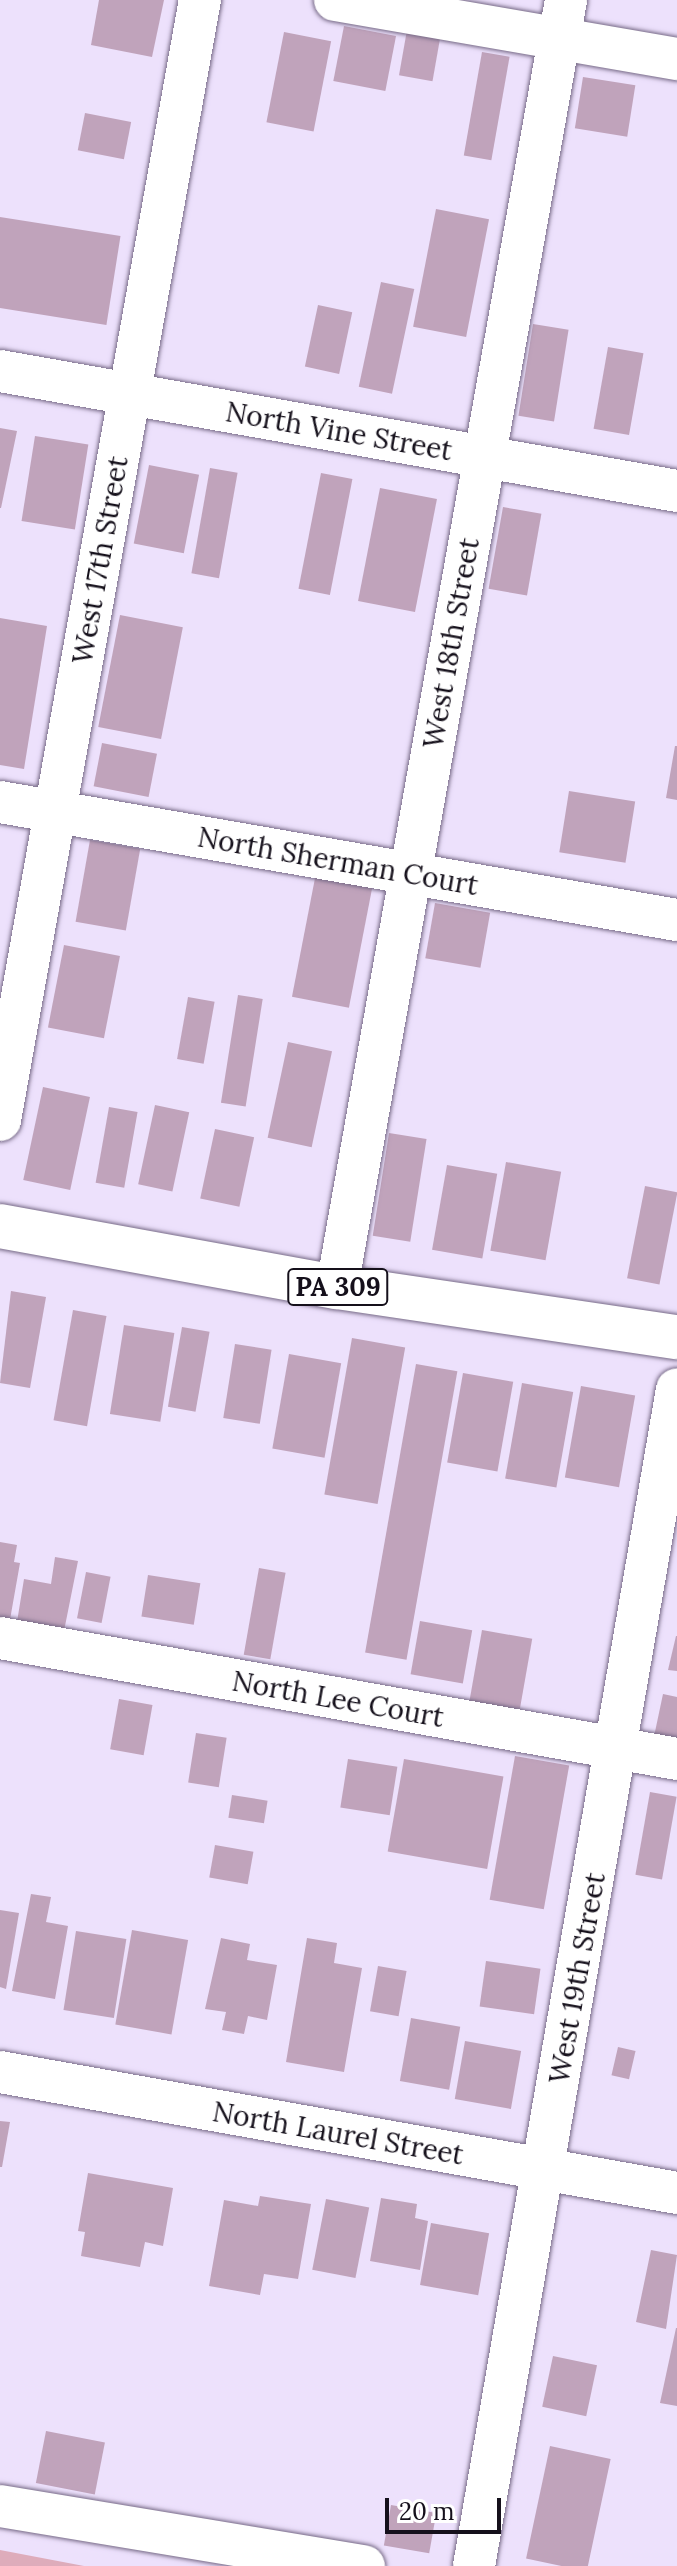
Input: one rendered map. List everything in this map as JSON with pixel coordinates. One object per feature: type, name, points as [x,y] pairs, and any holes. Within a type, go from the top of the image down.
[{"type":"main road","name":"PA 309","points":[[0,1226],[337,1287],[677,1337]]},
{"type":"street","name":"West 17th Street","points":[[0,1120],[200,0]]},
{"type":"street","points":[[335,0],[562,20],[677,59]]},
{"type":"street","name":"West 18th Street","points":[[337,1287],[562,20]]},
{"type":"street","name":"North Vine Street","points":[[0,371],[677,491]]},
{"type":"street","name":"North Sherman Court","points":[[0,802],[677,920]]},
{"type":"street","name":"West 19th Street","points":[[474,2566],[677,1389]]},
{"type":"street","name":"North Lee Court","points":[[0,1638],[677,1759]]},
{"type":"street","name":"North Laurel Street","points":[[0,2072],[677,2193]]},
{"type":"street","points":[[0,2506],[364,2566]]},
{"type":"shaded area","points":[[0,2550],[84,2566],[0,2566]]},
{"type":"building","points":[[99,0],[164,0],[152,57],[91,45]]},
{"type":"building","points":[[344,26],[396,36],[385,91],[333,81]]},
{"type":"building","points":[[407,30],[440,36],[432,81],[399,75]]},
{"type":"building","points":[[284,32],[331,41],[314,131],[266,122]]},
{"type":"building","points":[[482,52],[510,57],[491,160],[464,155]]},
{"type":"building","points":[[583,77],[635,85],[627,137],[575,128]]},
{"type":"building","points":[[85,113],[131,122],[124,159],[78,150]]},
{"type":"building","points":[[436,209],[489,219],[466,337],[413,327]]},
{"type":"building","points":[[0,217],[120,236],[106,325],[0,308]]},
{"type":"building","points":[[381,282],[414,289],[392,394],[359,387]]},
{"type":"building","points":[[318,305],[352,312],[339,374],[305,367]]},
{"type":"building","points":[[533,324],[569,330],[554,421],[518,416]]},
{"type":"building","points":[[608,347],[643,353],[629,435],[594,429]]},
{"type":"building","points":[[0,428],[17,431],[1,508],[0,508]]},
{"type":"building","points":[[35,436],[88,444],[75,529],[22,521]]},
{"type":"building","points":[[149,465],[199,475],[184,553],[134,544]]},
{"type":"building","points":[[210,468],[238,473],[219,578],[191,573]]},
{"type":"building","points":[[321,473],[352,479],[330,595],[298,589]]},
{"type":"building","points":[[380,488],[437,499],[415,612],[358,601]]},
{"type":"building","points":[[503,507],[541,514],[527,596],[489,589]]},
{"type":"building","points":[[120,615],[183,627],[161,739],[98,727]]},
{"type":"building","points":[[0,618],[47,626],[24,769],[0,765]]},
{"type":"building","points":[[102,743],[157,754],[149,797],[94,786]]},
{"type":"building","points":[[677,746],[677,800],[666,798]]},
{"type":"building","points":[[569,791],[635,801],[625,863],[559,852]]},
{"type":"building","points":[[90,840],[140,849],[126,931],[76,922]]},
{"type":"building","points":[[316,873],[373,884],[349,1008],[292,997]]},
{"type":"building","points":[[435,903],[490,913],[480,968],[425,958]]},
{"type":"building","points":[[64,945],[120,956],[104,1038],[48,1027]]},
{"type":"building","points":[[238,995],[263,999],[246,1107],[221,1103]]},
{"type":"building","points":[[188,997],[215,1002],[204,1064],[177,1059]]},
{"type":"building","points":[[288,1042],[332,1051],[312,1147],[268,1138]]},
{"type":"building","points":[[43,1087],[90,1097],[70,1190],[23,1180]]},
{"type":"building","points":[[155,1105],[189,1112],[172,1192],[138,1184]]},
{"type":"building","points":[[109,1107],[138,1112],[124,1188],[96,1183]]},
{"type":"building","points":[[215,1129],[254,1137],[239,1207],[200,1198]]},
{"type":"building","points":[[389,1133],[427,1139],[410,1242],[373,1236]]},
{"type":"building","points":[[506,1162],[561,1172],[546,1260],[490,1251]]},
{"type":"building","points":[[447,1165],[497,1174],[482,1259],[432,1250]]},
{"type":"building","points":[[645,1186],[677,1192],[659,1285],[627,1278]]},
{"type":"building","points":[[11,1291],[46,1297],[30,1388],[0,1383]]},
{"type":"building","points":[[73,1310],[106,1316],[87,1426],[54,1420]]},
{"type":"building","points":[[124,1325],[174,1333],[160,1422],[110,1414]]},
{"type":"building","points":[[182,1327],[210,1332],[196,1412],[168,1407]]},
{"type":"building","points":[[352,1338],[405,1347],[378,1504],[324,1495]]},
{"type":"building","points":[[235,1344],[272,1350],[260,1424],[223,1418]]},
{"type":"building","points":[[289,1354],[341,1363],[325,1458],[272,1449]]},
{"type":"building","points":[[416,1364],[457,1371],[406,1660],[365,1653]]},
{"type":"building","points":[[463,1373],[513,1382],[497,1471],[447,1463]]},
{"type":"building","points":[[522,1383],[573,1392],[556,1488],[505,1479]]},
{"type":"building","points":[[581,1386],[635,1396],[619,1487],[565,1478]]},
{"type":"building","points":[[0,1542],[17,1545],[14,1562],[20,1563],[8,1631],[0,1629]]},
{"type":"building","points":[[55,1557],[78,1561],[63,1636],[16,1628],[24,1579],[51,1584]]},
{"type":"building","points":[[259,1568],[286,1573],[270,1659],[244,1655]]},
{"type":"building","points":[[86,1572],[111,1577],[102,1623],[77,1618]]},
{"type":"building","points":[[148,1575],[200,1583],[194,1625],[141,1616]]},
{"type":"building","points":[[420,1621],[472,1630],[463,1683],[411,1674]]},
{"type":"building","points":[[482,1630],[532,1639],[519,1714],[469,1705]]},
{"type":"building","points":[[677,1636],[677,1671],[668,1670]]},
{"type":"building","points":[[663,1694],[677,1697],[677,1751],[652,1746]]},
{"type":"building","points":[[119,1699],[152,1705],[144,1755],[110,1749]]},
{"type":"building","points":[[196,1733],[227,1738],[219,1787],[188,1782]]},
{"type":"building","points":[[515,1756],[569,1766],[544,1909],[490,1900]]},
{"type":"building","points":[[348,1759],[397,1767],[390,1815],[340,1807]]},
{"type":"building","points":[[404,1759],[503,1777],[487,1869],[388,1852]]},
{"type":"building","points":[[650,1792],[677,1797],[662,1879],[635,1875]]},
{"type":"building","points":[[232,1795],[268,1801],[264,1823],[228,1818]]},
{"type":"building","points":[[215,1845],[253,1852],[248,1884],[209,1877]]},
{"type":"building","points":[[31,1894],[51,1897],[46,1922],[68,1926],[55,1999],[12,1991]]},
{"type":"building","points":[[0,1910],[19,1913],[6,1989],[0,1987]]},
{"type":"building","points":[[132,1930],[188,1940],[171,2034],[115,2025]]},
{"type":"building","points":[[76,1931],[126,1939],[114,2018],[63,2010]]},
{"type":"building","points":[[221,1938],[250,1944],[247,1960],[277,1965],[267,2020],[248,2016],[244,2034],[222,2030],[226,2012],[205,2009]]},
{"type":"building","points":[[307,1938],[337,1943],[334,1963],[362,1968],[344,2072],[286,2062]]},
{"type":"building","points":[[486,1961],[540,1969],[534,2014],[480,2007]]},
{"type":"building","points":[[378,1966],[407,1971],[399,2016],[370,2011]]},
{"type":"building","points":[[411,2018],[460,2027],[449,2090],[400,2081]]},
{"type":"building","points":[[465,2041],[521,2051],[511,2109],[455,2099]]},
{"type":"building","points":[[618,2047],[636,2051],[629,2079],[611,2075]]},
{"type":"building","points":[[0,2121],[10,2122],[2,2167],[0,2167]]},
{"type":"building","points":[[88,2173],[173,2188],[163,2246],[145,2242],[140,2267],[81,2256],[85,2232],[78,2231]]},
{"type":"building","points":[[260,2196],[311,2204],[298,2279],[264,2274],[260,2295],[209,2286],[224,2200],[258,2206]]},
{"type":"building","points":[[381,2198],[417,2204],[415,2218],[428,2221],[420,2270],[370,2261]]},
{"type":"building","points":[[326,2199],[369,2207],[355,2278],[312,2270]]},
{"type":"building","points":[[431,2223],[489,2233],[478,2295],[420,2285]]},
{"type":"building","points":[[651,2250],[677,2255],[666,2329],[636,2322]]},
{"type":"building","points":[[677,2328],[677,2406],[660,2403]]},
{"type":"building","points":[[553,2356],[597,2365],[586,2416],[542,2407]]},
{"type":"building","points":[[46,2431],[105,2442],[95,2494],[36,2483]]},
{"type":"building","points":[[550,2446],[611,2459],[588,2566],[561,2566],[526,2558]]},
{"type":"building","points":[[391,2505],[436,2513],[429,2553],[384,2545]]}]
